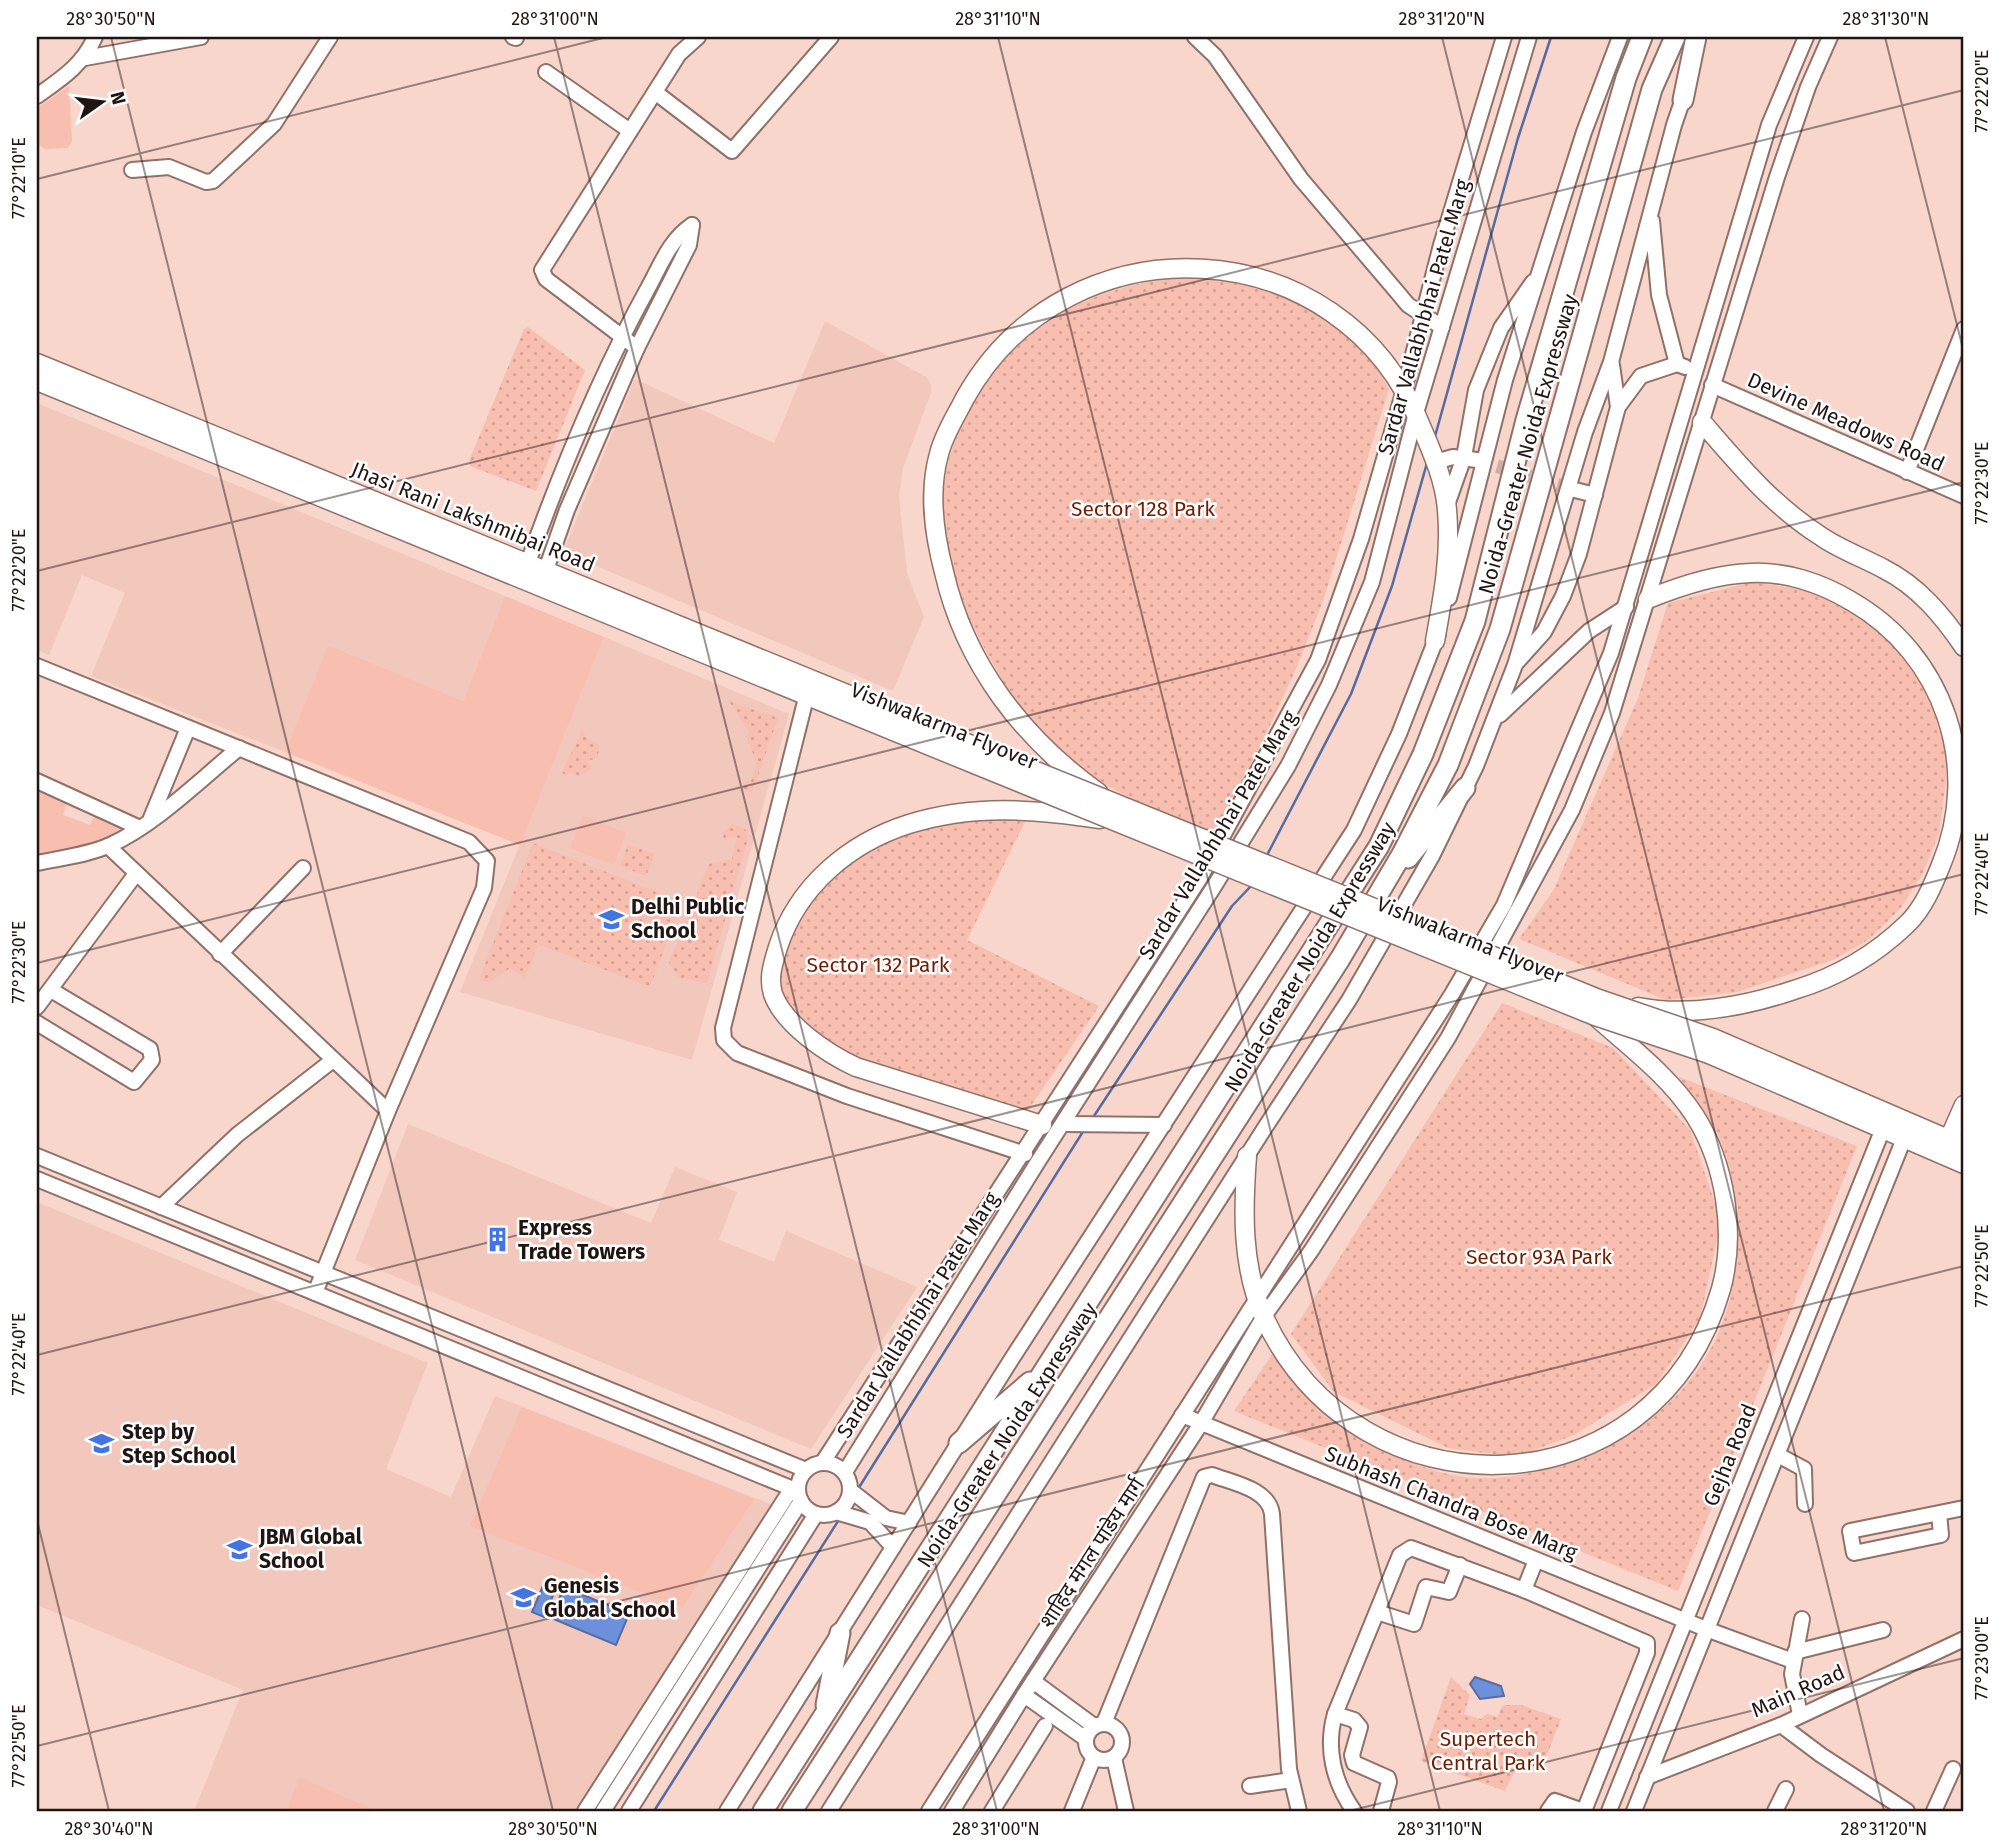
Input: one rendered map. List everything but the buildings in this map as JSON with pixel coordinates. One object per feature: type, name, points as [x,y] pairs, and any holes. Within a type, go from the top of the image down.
[{"type":"highway","name":"Noida-Greater Noida Expressway","points":[[763,1811],[1379,846],[1423,754],[1475,621],[1530,407],[1626,78],[1642,37]]},
{"type":"highway","name":"Noida-Greater Noida Expressway","points":[[792,1811],[1332,970],[1385,882],[1448,765],[1500,629],[1554,428],[1652,89],[1675,37]]},
{"type":"highway","points":[[1683,100],[1696,37]]},
{"type":"highway","points":[[1385,882],[1465,788]]},
{"type":"highway","points":[[959,1443],[1047,1368]]},
{"type":"highway","points":[[823,1717],[840,1633]]},
{"type":"main road","points":[[1109,800],[1059,763],[1034,740],[1004,705],[959,623],[948,590],[934,522],[934,486],[939,454],[970,389],[994,353],[1029,322],[1069,296],[1144,270],[1188,267],[1227,270],[1275,283],[1316,300],[1346,320],[1372,344],[1404,390],[1416,413],[1435,461],[1447,506],[1446,582],[1435,640]]},
{"type":"main road","name":"Jhasi Rani Lakshmibai Road","points":[[37,363],[543,579],[809,687],[893,713]]},
{"type":"main road","name":"Jhasi Rani Lakshmibai Road","points":[[37,381],[525,571]]},
{"type":"main road","points":[[1702,422],[1763,492],[1823,538],[1887,570],[1920,594],[1946,619],[1964,647]]},
{"type":"main road","points":[[1597,1008],[1698,1009],[1741,1004],[1821,982],[1861,962],[1909,923],[1931,889],[1948,848],[1957,811],[1959,775],[1954,738],[1942,701],[1925,668],[1900,639],[1871,612],[1833,590],[1776,574],[1749,573],[1692,583],[1648,599]]},
{"type":"main road","name":"Vishwakarma Flyover","points":[[809,687],[976,756],[1120,822],[1597,1008],[1711,1046],[1907,1131],[1952,1147],[1964,1164]]},
{"type":"main road","name":"Vishwakarma Flyover","points":[[893,713],[976,756],[1109,800],[1597,1008]]},
{"type":"main road","points":[[1042,1125],[846,1062],[827,1053],[784,1012],[774,996],[770,975],[782,936],[798,903],[832,865],[868,840],[948,814],[987,808],[1120,822]]},
{"type":"main road","points":[[1247,1156],[1244,1221],[1257,1295],[1264,1315],[1306,1381],[1332,1406],[1372,1434],[1429,1457],[1478,1465],[1515,1465],[1555,1458],[1597,1443],[1636,1418],[1666,1393],[1690,1360],[1713,1317],[1725,1275],[1729,1233],[1716,1164],[1695,1116],[1597,1008]]},
{"type":"main road","points":[[1952,1147],[1964,1105]]},
{"type":"street","points":[[37,96],[86,56],[95,37]]},
{"type":"street","points":[[86,56],[201,37]]},
{"type":"street","points":[[132,170],[169,167],[206,182],[213,180],[274,124],[330,37]]},
{"type":"street","points":[[637,348],[546,279],[542,270],[685,47],[698,37]]},
{"type":"street","points":[[655,92],[732,151],[831,37]]},
{"type":"street","points":[[1195,37],[1215,56],[1301,179],[1398,293],[1422,315],[1442,327]]},
{"type":"street","name":"Sardar Vallabhbhai Patel Marg","points":[[850,1490],[845,1472],[835,1465],[823,1462],[925,1295],[1025,1154],[1200,878],[1318,660],[1361,539],[1404,390],[1422,315],[1504,37]]},
{"type":"street","name":"Sardar Vallabhbhai Patel Marg","points":[[845,1472],[1071,1124],[1288,766],[1329,685],[1372,582],[1416,413],[1529,37]]},
{"type":"street","points":[[727,1811],[959,1443],[1354,830],[1399,734],[1444,618],[1505,380],[1584,132],[1620,37]]},
{"type":"street","points":[[829,1811],[1349,1000],[1432,856],[1494,722],[1515,664],[1585,432],[1611,362],[1651,208],[1683,100],[1707,37]]},
{"type":"street","points":[[929,1811],[1444,1006],[1504,905],[1586,718],[1626,607],[1769,125],[1806,37]]},
{"type":"street","name":"शाहिद मंगल पांडेय मार्ग","points":[[953,1811],[1024,1695],[1200,1424],[1264,1315],[1311,1251],[1448,1038],[1572,810],[1597,754],[1648,599],[1777,177],[1808,88],[1830,37]]},
{"type":"street","points":[[546,72],[630,131]]},
{"type":"street","points":[[1651,208],[1659,295],[1677,363]]},
{"type":"street","points":[[525,571],[621,338],[676,238],[692,225],[691,240],[637,348],[567,509],[543,579]]},
{"type":"street","points":[[1447,506],[1471,459],[1476,390],[1515,304],[1539,274]]},
{"type":"street","points":[[1907,472],[1964,329]]},
{"type":"street","points":[[1611,362],[1618,407]]},
{"type":"street","points":[[1515,664],[1544,632],[1563,596],[1595,495],[1618,407],[1641,376],[1677,363],[1694,371]]},
{"type":"street","name":"Devine Meadows Road","points":[[1712,385],[1964,496]]},
{"type":"street","points":[[1435,461],[1471,459]]},
{"type":"street","points":[[1575,490],[1595,495]]},
{"type":"street","points":[[1494,722],[1516,696],[1589,631],[1626,607]]},
{"type":"street","points":[[37,666],[469,842],[487,861],[484,888],[388,1111],[315,1293]]},
{"type":"street","points":[[809,687],[723,1028],[724,1040],[737,1053],[847,1097],[1025,1154]]},
{"type":"street","points":[[145,824],[188,727]]},
{"type":"street","points":[[37,863],[108,846],[145,824],[239,748]]},
{"type":"street","points":[[37,780],[145,824]]},
{"type":"street","points":[[108,846],[135,875],[388,1111]]},
{"type":"street","points":[[220,954],[303,868]]},
{"type":"street","points":[[37,1007],[135,875]]},
{"type":"street","points":[[1504,905],[1518,912]]},
{"type":"street","points":[[37,1023],[134,1082],[152,1060],[150,1049],[51,990]]},
{"type":"street","points":[[161,1207],[237,1135],[333,1060]]},
{"type":"street","name":"Gejha Road","points":[[1609,1811],[1886,1121]]},
{"type":"street","points":[[1071,1124],[1164,1125]]},
{"type":"street","name":"Gejha Road","points":[[1634,1811],[1907,1131]]},
{"type":"street","points":[[37,1156],[806,1470]]},
{"type":"street","points":[[37,1179],[797,1493],[816,1514]]},
{"type":"street","name":"Subhash Chandra Bose Marg","points":[[1182,1415],[1706,1629],[1794,1656]]},
{"type":"street","points":[[1778,1455],[1804,1469],[1805,1504]]},
{"type":"street","points":[[603,1811],[797,1493],[800,1479],[806,1470],[823,1462]]},
{"type":"street","points":[[1033,1681],[1064,1706],[1099,1725],[1114,1726],[1122,1740],[1121,1750],[1114,1758],[1104,1760],[1094,1757],[1087,1749],[1086,1739],[1099,1725],[1204,1477],[1212,1475],[1263,1495],[1270,1503],[1291,1780],[1299,1811]]},
{"type":"street","points":[[836,1512],[844,1506],[850,1490],[886,1518],[909,1523]]},
{"type":"street","points":[[585,1811],[797,1493]]},
{"type":"street","points":[[1939,1513],[1941,1535],[1854,1553],[1850,1531],[1939,1513],[1964,1508]]},
{"type":"street","points":[[816,1514],[836,1512],[870,1522],[893,1547]]},
{"type":"street","points":[[629,1811],[816,1514]]},
{"type":"street","points":[[1354,1811],[1340,1792],[1334,1774],[1332,1739],[1335,1714],[1404,1550],[1418,1548],[1647,1643],[1647,1653],[1583,1811],[1555,1801],[1548,1811]]},
{"type":"street","points":[[1524,1590],[1536,1560]]},
{"type":"street","points":[[1377,1612],[1414,1624],[1426,1587],[1449,1592],[1460,1565]]},
{"type":"street","points":[[1800,1716],[1793,1684],[1794,1656],[1802,1619]]},
{"type":"street","points":[[1794,1656],[1883,1630]]},
{"type":"street","name":"Main Road","points":[[1647,1777],[1781,1725],[1964,1639]]},
{"type":"street","points":[[1024,1695],[1051,1723],[1086,1739]]},
{"type":"street","points":[[992,1811],[1064,1706]]},
{"type":"street","points":[[1335,1714],[1354,1720],[1360,1727],[1352,1755],[1354,1763],[1388,1778],[1381,1811]]},
{"type":"street","points":[[1781,1725],[1908,1811]]},
{"type":"street","points":[[1072,1811],[1094,1757]]},
{"type":"street","points":[[1114,1758],[1126,1811]]},
{"type":"street","points":[[1601,1766],[1624,1773]]},
{"type":"street","points":[[1934,1811],[1953,1769]]},
{"type":"street","points":[[1250,1786],[1291,1780]]},
{"type":"street","points":[[1776,1811],[1786,1789]]},
{"type":"shaded area","points":[[825,321],[926,377],[931,384],[931,393],[903,468],[899,496],[907,573],[924,617],[893,691],[563,552],[635,379],[774,443]]},
{"type":"shaded area","points":[[37,403],[505,596],[463,701],[328,645],[285,752],[91,676],[125,593],[82,575],[49,655],[37,650]]},
{"type":"shaded area","name":"Delhi Public School","points":[[604,637],[789,714],[692,1060],[460,992]]},
{"type":"shaded area","points":[[408,1124],[651,1223],[675,1167],[737,1192],[719,1240],[774,1262],[786,1231],[917,1287],[811,1449],[355,1260]]},
{"type":"shaded area","points":[[37,1202],[428,1363],[386,1469],[451,1497],[495,1396],[773,1505],[580,1811],[194,1811],[243,1690],[37,1605]]},
{"type":"green space","points":[[69,86],[72,141],[68,148],[45,149],[37,143],[37,108]]},
{"type":"green space","name":"Sector 128 Park","points":[[1188,277],[1248,286],[1304,307],[1352,340],[1372,363],[1389,389],[1323,601],[1296,669],[1219,834],[1146,806],[1103,783],[1062,753],[1033,725],[1004,684],[976,632],[952,571],[944,528],[944,485],[954,444],[972,406],[1012,351],[1036,330],[1091,299],[1121,288]]},
{"type":"green space","points":[[528,327],[585,370],[536,491],[470,466],[469,461],[524,329]]},
{"type":"green space","points":[[1752,582],[1818,592],[1892,639],[1926,686],[1946,753],[1946,781],[1939,833],[1923,873],[1900,909],[1868,940],[1833,960],[1737,992],[1666,1000],[1519,939],[1553,891],[1638,698],[1668,603]]},
{"type":"green space","points":[[505,596],[604,637],[520,845],[285,752],[328,645],[463,701]]},
{"type":"green space","points":[[729,701],[778,718],[752,793],[741,789],[747,780],[751,781],[757,764],[746,736],[750,733]]},
{"type":"green space","points":[[582,729],[586,738],[599,745],[598,757],[587,762],[592,769],[579,776],[571,773],[566,775],[562,773]]},
{"type":"green space","points":[[37,783],[68,798],[63,815],[90,825],[94,817],[87,813],[89,808],[135,829],[105,844],[37,860]]},
{"type":"green space","points":[[583,816],[626,833],[614,865],[570,848]]},
{"type":"green space","name":"Sector 132 Park","points":[[987,816],[1027,818],[967,940],[1099,1006],[1026,1113],[839,1052],[795,1016],[781,993],[778,974],[782,953],[804,911],[855,858],[898,835],[942,823]]},
{"type":"green space","points":[[733,824],[746,830],[748,839],[707,983],[678,977],[669,963],[709,864],[732,859],[737,837],[724,838],[722,833]]},
{"type":"green space","points":[[533,843],[682,902],[650,987],[527,940],[538,946],[525,978],[510,968],[488,983],[479,979]]},
{"type":"green space","points":[[628,844],[655,854],[646,876],[620,866]]},
{"type":"green space","name":"Sector 93A Park","points":[[1502,1003],[1613,1048],[1690,1130],[1721,1221],[1700,1319],[1656,1384],[1574,1435],[1515,1457],[1448,1448],[1334,1392],[1291,1334]]},
{"type":"green space","points":[[1679,1077],[1857,1146],[1678,1591],[1234,1411],[1273,1353],[1301,1390],[1334,1420],[1402,1458],[1437,1471],[1471,1478],[1524,1474],[1576,1459],[1626,1435],[1655,1415],[1680,1392],[1717,1337],[1728,1305],[1735,1271],[1736,1209],[1728,1162],[1712,1124]]},
{"type":"green space","points":[[522,1407],[754,1499],[682,1608],[470,1526]]},
{"type":"green space","name":"Supertech Central Park","points":[[1451,1677],[1470,1695],[1464,1714],[1481,1719],[1487,1714],[1497,1717],[1503,1705],[1521,1705],[1561,1719],[1541,1770],[1519,1763],[1505,1791],[1421,1761]]},
{"type":"green space","points":[[300,1778],[377,1811],[286,1811]]},
{"type":"water","points":[[545,1581],[557,1586],[544,1617],[532,1612]]},
{"type":"water","points":[[564,1587],[629,1614],[616,1645],[551,1618]]},
{"type":"water","points":[[1475,1677],[1501,1686],[1504,1696],[1480,1699],[1470,1684]]},
{"type":"waterway","points":[[1434,440],[1518,138],[1551,37]]},
{"type":"waterway","points":[[1266,857],[1351,694],[1392,586],[1427,463]]},
{"type":"waterway","points":[[1092,1119],[1232,906],[1252,885]]},
{"type":"waterway","points":[[858,1489],[1084,1130]]},
{"type":"waterway","points":[[845,1509],[853,1497]]},
{"type":"waterway","points":[[654,1811],[840,1518]]},
{"type":"tunnel","points":[[1477,460],[1575,490]]},
{"type":"place","name":"Delhi Public School","points":[[611,919]]},
{"type":"place","name":"Express Trade Towers","points":[[498,1240]]},
{"type":"place","name":"Step by Step School","points":[[102,1444]]},
{"type":"place","name":"JBM Global School","points":[[239,1549]]},
{"type":"place","name":"Genesis Global School","points":[[524,1598]]}]
